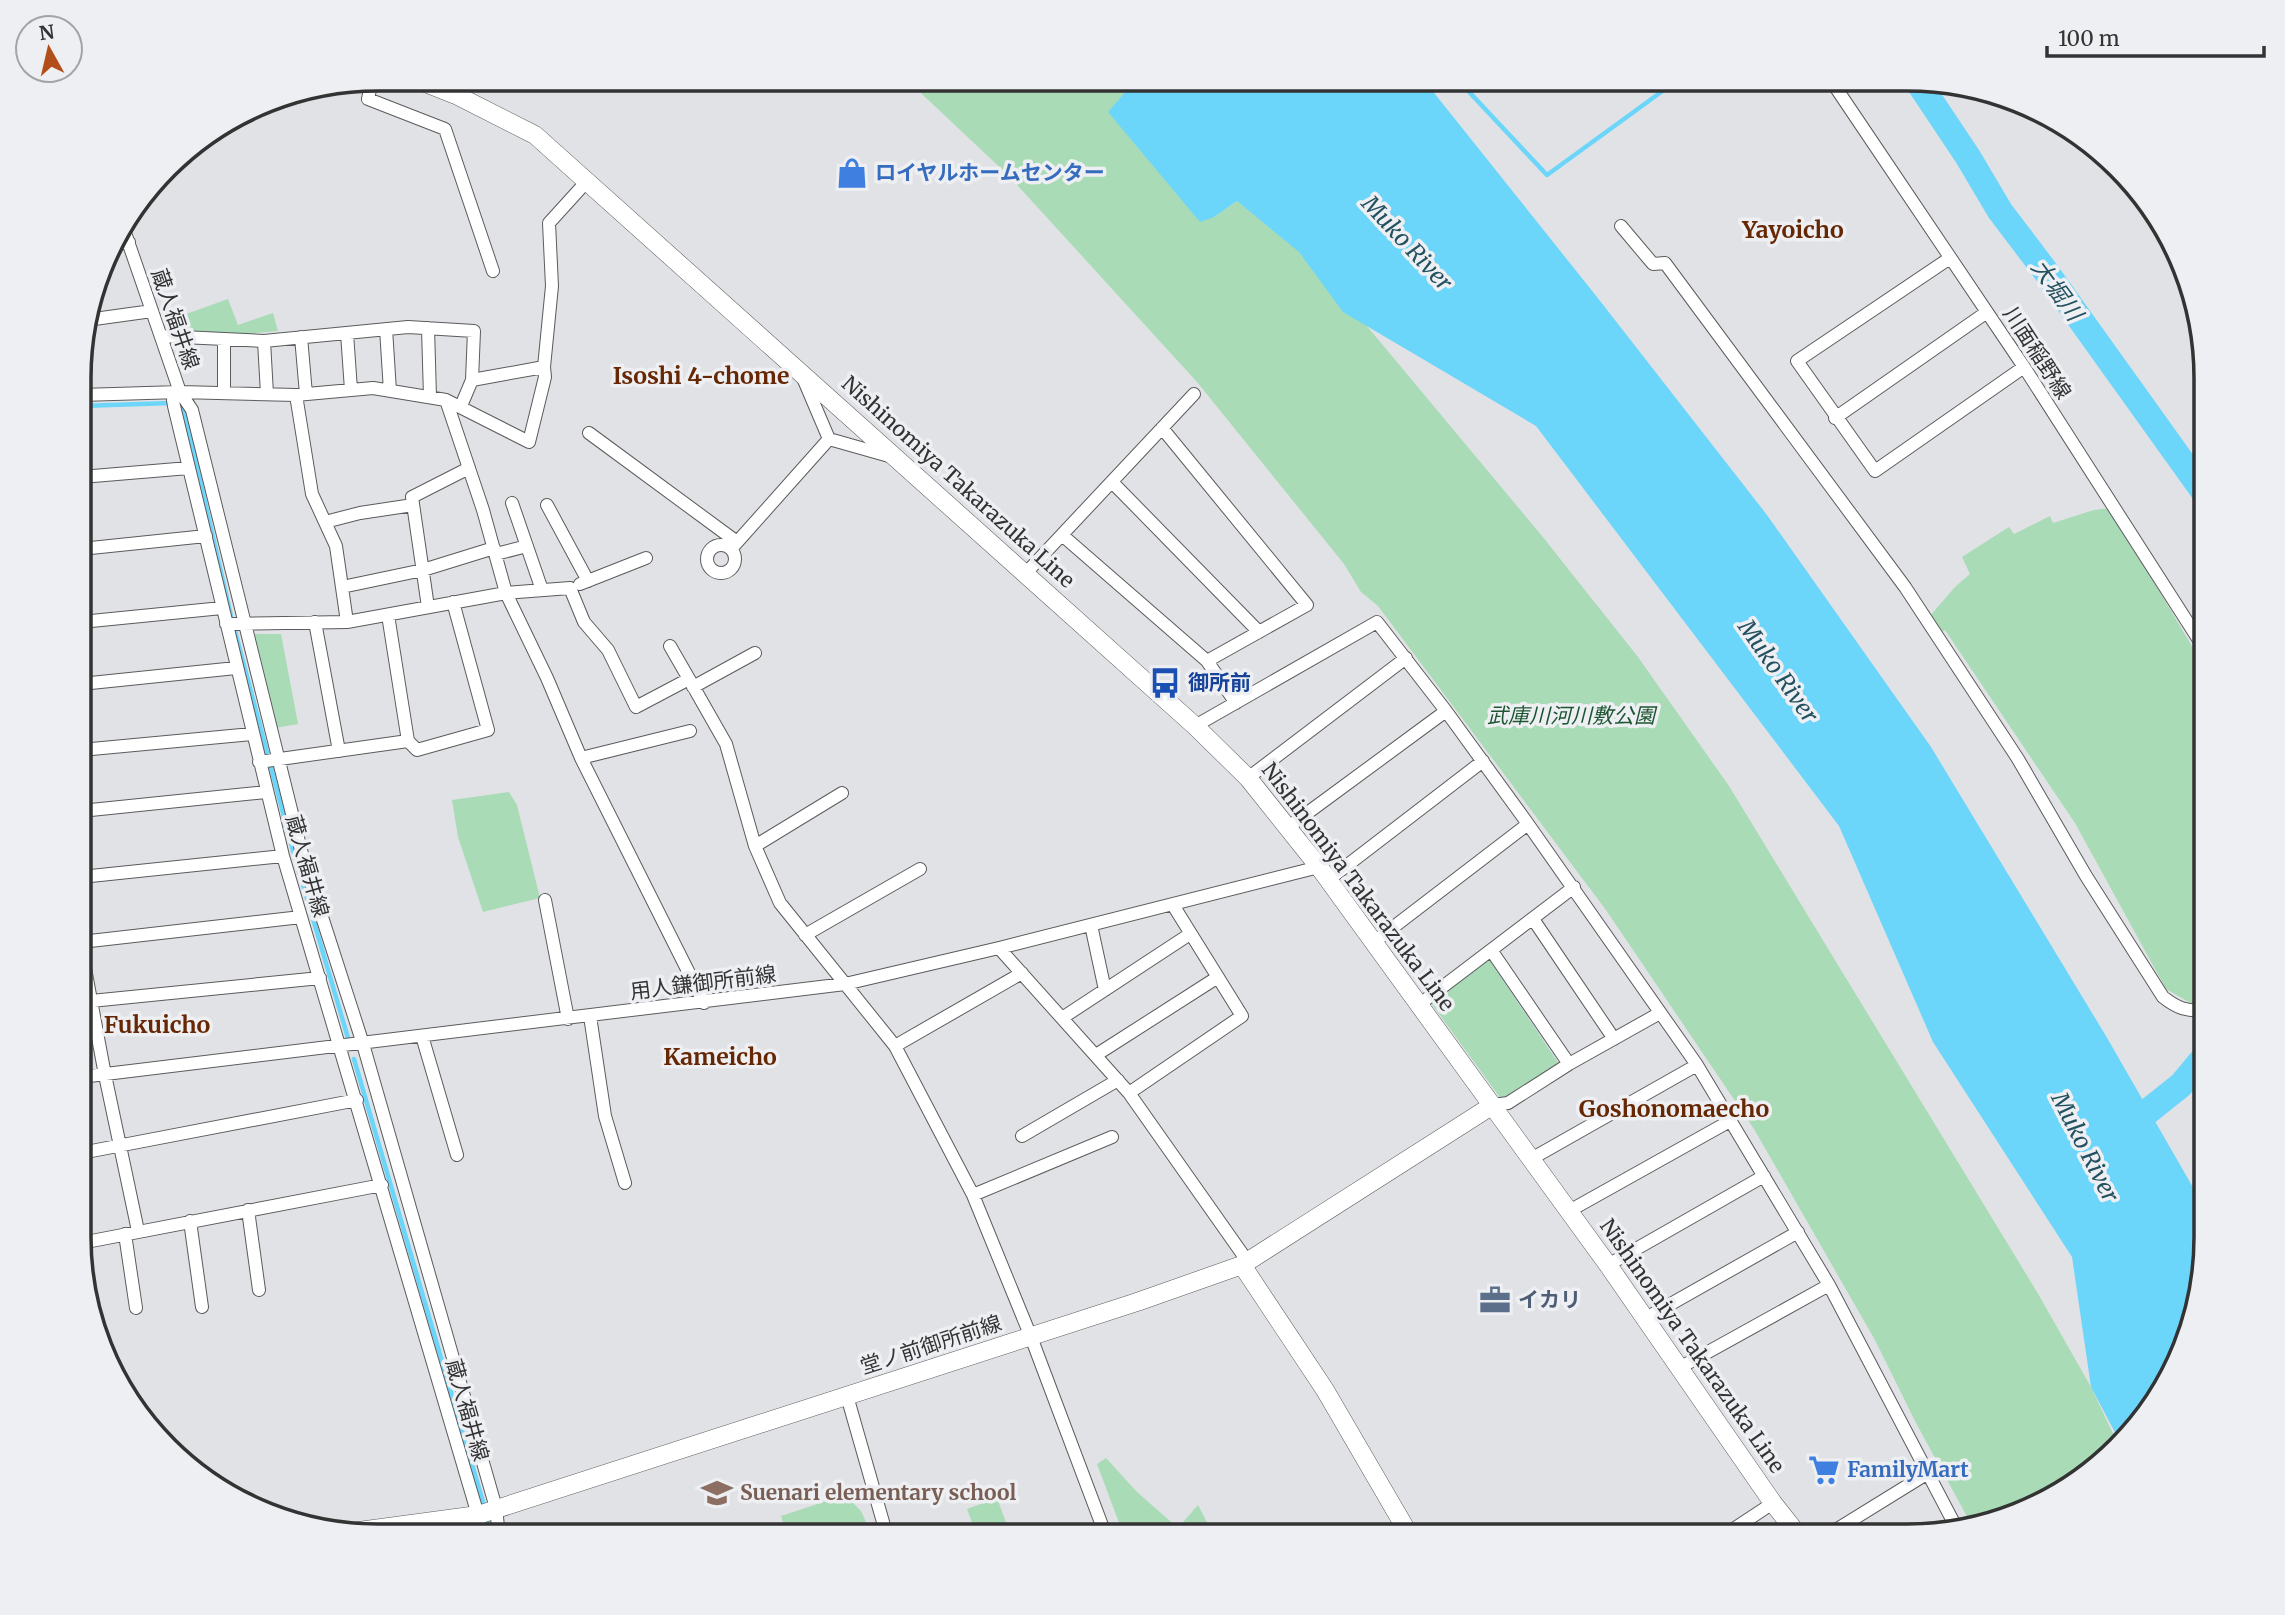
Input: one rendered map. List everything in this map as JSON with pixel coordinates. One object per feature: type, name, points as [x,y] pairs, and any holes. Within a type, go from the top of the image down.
[{"type":"main road","name":"Nishinomiya Takarazuka Line","points":[[445,91],[535,135],[588,180],[1195,726],[1248,778],[1324,874],[1420,1004],[1681,1367],[1773,1503],[1790,1524]]},
{"type":"main road","name":"堂ノ前御所前線","points":[[411,1524],[478,1515],[1031,1337],[1245,1263],[1493,1105]]},
{"type":"main road","points":[[1245,1263],[1325,1391],[1403,1524]]},
{"type":"street","points":[[370,91],[368,99],[445,129],[493,271]]},
{"type":"street","name":"川面稲野線","points":[[1838,91],[2024,367],[2194,632]]},
{"type":"street","points":[[91,395],[176,399],[224,393],[301,394],[373,388],[446,400],[529,442],[545,377],[552,286],[549,223],[588,180]]},
{"type":"street","points":[[1621,226],[1653,264],[1665,263],[1905,587],[2018,760],[2162,998],[2177,1008],[2194,1012]]},
{"type":"street","name":"蔵人福井線","points":[[127,239],[161,336],[252,734],[268,761],[266,792],[283,856],[382,1185],[479,1524]]},
{"type":"street","points":[[1950,258],[1797,361],[1835,418],[1875,471],[2024,367]]},
{"type":"street","points":[[98,319],[152,311]]},
{"type":"street","points":[[1835,418],[1987,312]]},
{"type":"street","points":[[428,328],[430,397]]},
{"type":"street","points":[[161,336],[264,341],[386,329],[474,331],[472,380],[461,406]]},
{"type":"street","points":[[386,329],[390,391]]},
{"type":"street","points":[[347,333],[351,390]]},
{"type":"street","points":[[300,337],[301,394],[312,494],[337,546],[347,622]]},
{"type":"street","points":[[224,339],[224,393]]},
{"type":"street","points":[[264,341],[267,394]]},
{"type":"street","points":[[472,380],[544,367]]},
{"type":"street","points":[[801,372],[829,439]]},
{"type":"street","points":[[1026,573],[1194,394]]},
{"type":"street","points":[[176,399],[192,410],[244,623],[268,761],[303,858],[363,1044],[495,1508],[497,1524]]},
{"type":"street","points":[[446,400],[506,593],[547,678],[581,758],[704,1003]]},
{"type":"street","points":[[1162,428],[1307,605],[1207,661]]},
{"type":"street","points":[[589,433],[734,546],[829,439]]},
{"type":"street","points":[[829,439],[897,458]]},
{"type":"street","points":[[91,476],[190,468]]},
{"type":"street","points":[[428,607],[412,497],[468,468]]},
{"type":"street","points":[[1112,482],[1259,632]]},
{"type":"street","points":[[512,503],[542,590]]},
{"type":"street","points":[[325,522],[360,513],[413,505]]},
{"type":"street","points":[[547,505],[588,581]]},
{"type":"street","points":[[1062,535],[1207,661],[1236,703]]},
{"type":"street","points":[[91,548],[206,536]]},
{"type":"street","points":[[342,587],[527,546]]},
{"type":"street","points":[[226,624],[347,622],[506,593],[570,588],[646,558]]},
{"type":"street","points":[[570,588],[584,622],[608,650],[636,707],[755,653]]},
{"type":"street","points":[[388,615],[408,741],[417,750],[488,730],[453,602]]},
{"type":"street","points":[[91,621],[222,608]]},
{"type":"street","points":[[315,622],[340,751]]},
{"type":"street","points":[[1195,726],[1377,622],[1446,710],[1574,887],[1696,1065],[1829,1285],[1953,1520]]},
{"type":"street","points":[[670,646],[726,744],[755,846],[780,903],[895,1046],[973,1195],[1031,1337],[1101,1524]]},
{"type":"street","points":[[1248,778],[1406,658]]},
{"type":"street","points":[[91,683],[236,668]]},
{"type":"street","points":[[1287,828],[1446,710]]},
{"type":"street","points":[[581,758],[690,731]]},
{"type":"street","points":[[91,749],[252,734]]},
{"type":"street","points":[[268,761],[408,741]]},
{"type":"street","points":[[1324,874],[1483,761]]},
{"type":"street","points":[[91,810],[266,792]]},
{"type":"street","points":[[755,846],[842,793]]},
{"type":"street","points":[[1374,942],[1528,824]]},
{"type":"street","points":[[91,876],[283,856]]},
{"type":"street","points":[[805,934],[920,869]]},
{"type":"street","name":"用人鎌御所前線","points":[[91,1076],[845,984],[1173,905],[1324,874]]},
{"type":"street","points":[[1420,1004],[1574,887]]},
{"type":"street","points":[[545,900],[568,1019]]},
{"type":"street","points":[[1129,1093],[1242,1016],[1173,905]]},
{"type":"street","points":[[91,944],[301,917]]},
{"type":"street","points":[[1533,919],[1614,1039]]},
{"type":"street","points":[[1091,925],[1105,990]]},
{"type":"street","points":[[1062,1018],[1191,934]]},
{"type":"street","points":[[999,948],[1129,1093],[1245,1263]]},
{"type":"street","points":[[1491,950],[1569,1065]]},
{"type":"street","points":[[895,1046],[1021,973]]},
{"type":"street","points":[[1096,1055],[1218,977]]},
{"type":"street","points":[[91,1001],[320,978]]},
{"type":"street","points":[[1493,1105],[1508,1103],[1660,1013]]},
{"type":"street","points":[[590,1016],[605,1116],[625,1183]]},
{"type":"street","points":[[91,1021],[120,1146],[132,1232],[136,1307]]},
{"type":"street","points":[[422,1037],[457,1155]]},
{"type":"street","points":[[1531,1159],[1696,1065]]},
{"type":"street","points":[[1022,1136],[1118,1080]]},
{"type":"street","points":[[91,1151],[357,1100]]},
{"type":"street","points":[[1569,1211],[1730,1121]]},
{"type":"street","points":[[973,1195],[1112,1137]]},
{"type":"street","points":[[1608,1265],[1764,1176]]},
{"type":"street","points":[[91,1241],[382,1185]]},
{"type":"street","points":[[248,1210],[259,1290]]},
{"type":"street","points":[[190,1221],[202,1307]]},
{"type":"street","points":[[1646,1318],[1798,1231]]},
{"type":"street","points":[[1681,1367],[1829,1285]]},
{"type":"street","points":[[847,1395],[884,1524]]},
{"type":"street","points":[[1845,1524],[1928,1473]]},
{"type":"street","points":[[1741,1524],[1773,1503]]},
{"type":"green space","name":"武庫川河川敷公園","points":[[919,91],[1130,91],[1214,217],[1237,201],[1306,253],[1542,536],[1638,657],[1729,786],[2037,1292],[2091,1387],[2114,1436],[2082,1465],[2051,1486],[2017,1502],[1967,1517],[1875,1340],[1754,1129],[1606,910],[1378,606],[1361,592],[1344,564],[1197,382],[1009,176]]},
{"type":"green space","points":[[228,299],[238,325],[273,313],[278,331],[247,334],[178,331],[175,318]]},
{"type":"green space","points":[[2110,508],[2194,650],[2194,1005],[2166,989],[2075,823],[1945,630],[1942,632],[1930,616],[1970,574],[1962,557],[2009,527],[2014,534],[2050,516],[2053,523],[2094,510]]},
{"type":"green space","points":[[253,634],[281,634],[298,724],[275,728]]},
{"type":"green space","points":[[509,792],[517,805],[540,898],[483,912],[458,837],[452,800]]},
{"type":"green space","points":[[1489,959],[1559,1064],[1501,1099],[1431,1003]]},
{"type":"green space","points":[[1106,1458],[1137,1492],[1173,1524],[1120,1524],[1097,1464]]},
{"type":"green space","points":[[845,1495],[861,1511],[866,1522],[783,1524],[781,1516]]},
{"type":"green space","points":[[997,1498],[1007,1524],[973,1524],[967,1509]]},
{"type":"green space","points":[[1198,1505],[1208,1524],[1181,1524]]},
{"type":"water","name":"Muko River","points":[[1126,91],[1433,91],[1767,515],[1931,747],[2106,1036],[2194,1189],[2192,1275],[2179,1330],[2156,1381],[2116,1434],[2091,1387],[2072,1257],[1933,1042],[1839,826],[1536,426],[1343,312],[1299,252],[1237,201],[1214,217],[1200,222],[1108,112]]},
{"type":"waterway","points":[[1468,91],[1547,175],[1662,91]]},
{"type":"waterway","name":"大堀川","points":[[1925,92],[2000,211],[2194,478]]},
{"type":"waterway","points":[[91,406],[171,403]]},
{"type":"waterway","points":[[180,405],[183,405],[231,616]]},
{"type":"waterway","points":[[235,631],[292,847],[348,1038]]},
{"type":"waterway","points":[[354,1059],[485,1509]]},
{"type":"waterway","name":"大堀川","points":[[2122,1132],[2181,1085],[2194,1069]]},
{"type":"waterway","points":[[487,1517],[488,1524]]},
{"type":"place","name":"ロイヤルホームセンター","points":[[852,173]]},
{"type":"place","name":"御所前","points":[[1165,683]]},
{"type":"place","name":"イカリ","points":[[1495,1300]]},
{"type":"place","name":"FamilyMart","points":[[1824,1470]]},
{"type":"place","name":"Suenari elementary school","points":[[717,1493]]},
{"type":"district","name":"Yayoicho","points":[[1793,230]]},
{"type":"district","name":"Isoshi 4-chome","points":[[701,376]]},
{"type":"district","name":"Fukuicho","points":[[157,1025]]},
{"type":"district","name":"Kameicho","points":[[720,1057]]},
{"type":"district","name":"Goshonomaecho","points":[[1674,1109]]}]
